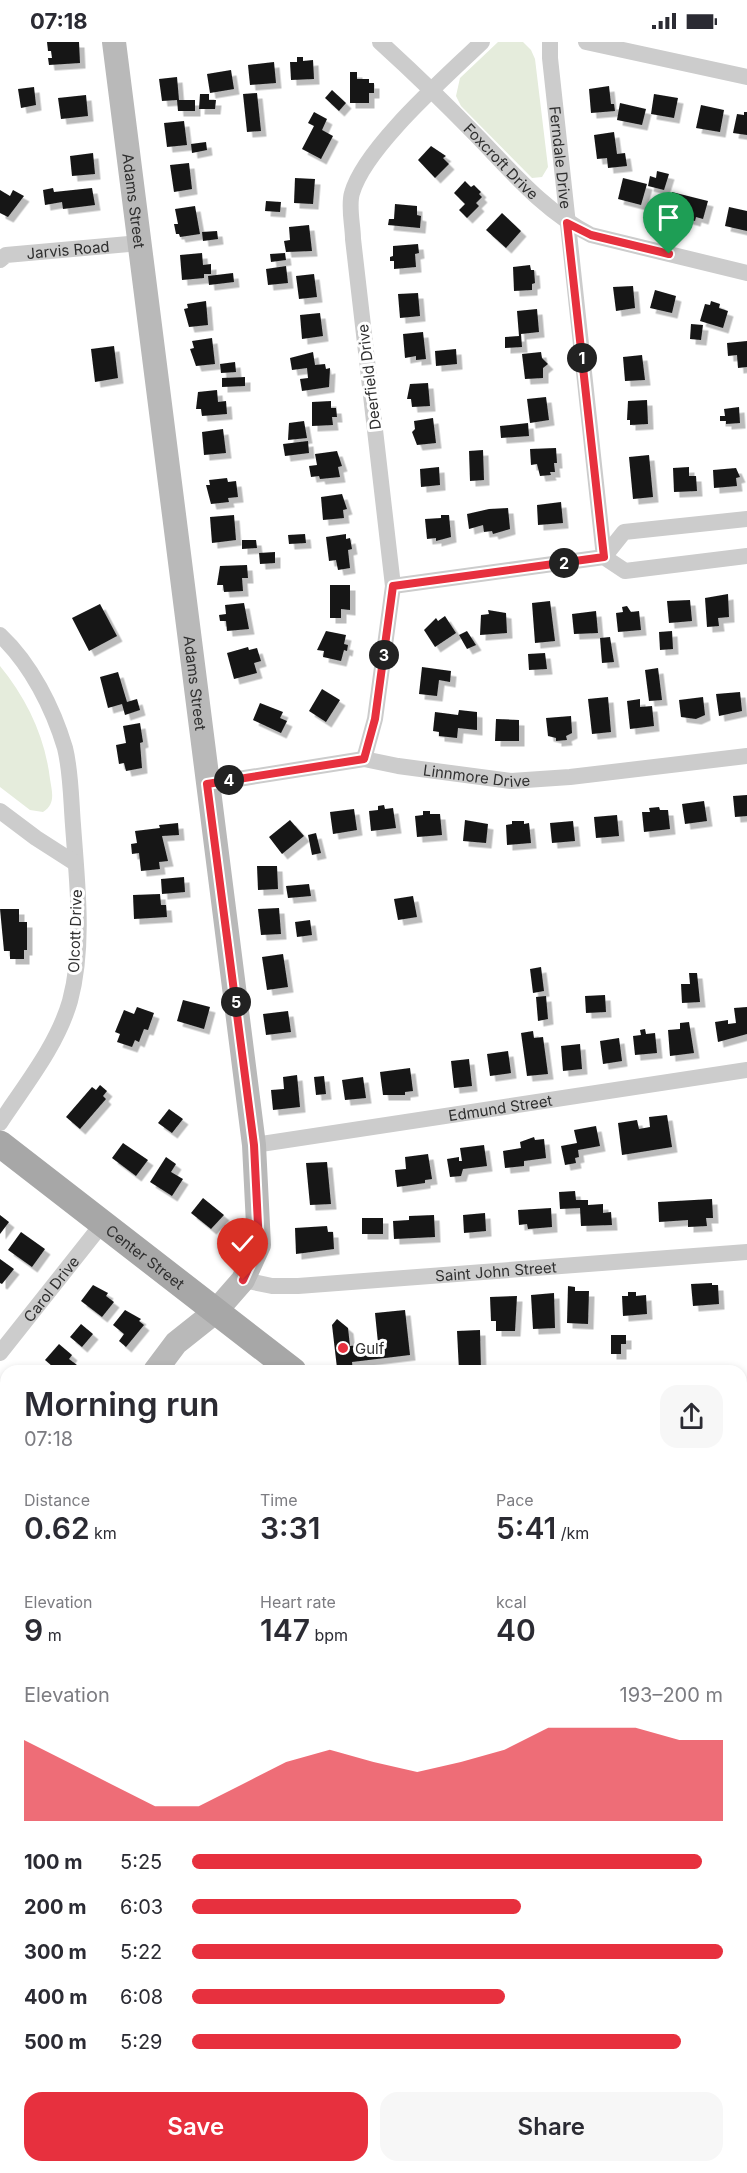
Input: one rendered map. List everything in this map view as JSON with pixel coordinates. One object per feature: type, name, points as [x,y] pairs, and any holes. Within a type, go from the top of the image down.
[{"type":"main road","name":"Adams Street","points":[[117,42],[207,784],[254,1145],[259,1245],[243,1280],[215,1312],[176,1343],[160,1365]]},
{"type":"main road","name":"Center Street","points":[[0,1144],[284,1365]]},
{"type":"street","name":"Foxcroft Drive","points":[[380,42],[432,90],[544,206],[567,223],[591,235],[747,273]]},
{"type":"street","name":"Deerfield Drive","points":[[364,759],[375,719],[393,586],[353,239],[352,194],[370,157],[432,90],[482,42]]},
{"type":"street","name":"Ferndale Drive","points":[[550,42],[567,223],[604,557]]},
{"type":"street","points":[[586,42],[747,77]]},
{"type":"street","name":"Jarvis Road","points":[[2,255],[140,243]]},
{"type":"street","points":[[604,557],[624,531],[747,519]]},
{"type":"street","points":[[393,586],[604,557],[626,571],[747,556]]},
{"type":"street","name":"Olcott Drive","points":[[0,635],[15,649],[49,704],[65,750],[75,863],[77,954],[70,1001],[51,1046],[0,1123]]},
{"type":"street","name":"Linnmore Drive","points":[[207,784],[364,759],[398,766],[511,781],[570,777],[747,756]]},
{"type":"street","points":[[0,811],[75,863]]},
{"type":"street","name":"Edmund Street","points":[[254,1145],[747,1070]]},
{"type":"street","name":"Carol Drive","points":[[0,1353],[103,1224]]},
{"type":"street","name":"Saint John Street","points":[[243,1280],[272,1286],[298,1286],[747,1252]]},
{"type":"green space","points":[[498,42],[523,42],[531,50],[535,59],[548,167],[542,177],[532,178],[461,106],[456,96],[460,78]]},
{"type":"green space","points":[[0,666],[26,705],[44,748],[52,797],[50,805],[43,812],[30,810],[0,787]]},
{"type":"building","points":[[47,42],[79,42],[80,63],[49,65],[48,58],[52,58]]},
{"type":"building","points":[[297,57],[303,57],[303,61],[313,60],[314,79],[291,80],[290,62],[297,62]]},
{"type":"building","points":[[274,62],[276,83],[250,85],[248,65]]},
{"type":"building","points":[[231,70],[234,89],[210,93],[207,74]]},
{"type":"building","points":[[350,72],[357,72],[357,79],[369,79],[369,83],[374,83],[374,93],[369,93],[369,103],[350,103]]},
{"type":"building","points":[[177,77],[179,100],[195,100],[195,111],[178,111],[177,100],[162,101],[159,79]]},
{"type":"building","points":[[609,86],[611,104],[614,104],[615,111],[591,113],[589,89]]},
{"type":"building","points":[[34,87],[36,105],[21,108],[18,89]]},
{"type":"building","points":[[332,90],[346,103],[339,111],[325,98]]},
{"type":"building","points":[[257,93],[261,131],[247,132],[243,94]]},
{"type":"building","points":[[200,94],[209,94],[209,100],[216,100],[215,109],[199,109]]},
{"type":"building","points":[[654,94],[678,98],[674,118],[651,114]]},
{"type":"building","points":[[86,95],[88,116],[61,119],[58,98]]},
{"type":"building","points":[[620,103],[646,109],[642,125],[617,120]]},
{"type":"building","points":[[701,105],[724,110],[720,132],[696,128]]},
{"type":"building","points":[[314,112],[327,119],[322,130],[333,136],[321,159],[302,149],[314,126],[308,123]]},
{"type":"building","points":[[744,112],[747,112],[747,135],[733,133],[737,114],[744,115]]},
{"type":"building","points":[[184,121],[187,145],[167,147],[164,123]]},
{"type":"building","points":[[614,132],[617,154],[625,153],[627,166],[608,168],[607,158],[597,159],[594,135]]},
{"type":"building","points":[[206,142],[207,150],[192,153],[191,144]]},
{"type":"building","points":[[431,146],[446,156],[443,158],[449,164],[435,178],[418,160]]},
{"type":"building","points":[[93,153],[95,174],[72,176],[70,156]]},
{"type":"building","points":[[189,163],[192,189],[174,192],[170,165]]},
{"type":"building","points":[[657,171],[669,174],[664,190],[648,186],[650,176],[656,178]]},
{"type":"building","points":[[295,178],[315,179],[313,204],[294,203]]},
{"type":"building","points":[[623,178],[647,184],[641,205],[618,199]]},
{"type":"building","points":[[465,181],[471,187],[474,185],[481,192],[479,194],[482,197],[476,203],[479,206],[467,218],[459,210],[465,204],[454,193]]},
{"type":"building","points":[[53,188],[54,192],[92,188],[95,205],[63,209],[62,202],[45,205],[43,190]]},
{"type":"building","points":[[0,190],[10,196],[13,190],[24,196],[8,217],[0,213]]},
{"type":"building","points":[[672,192],[708,201],[703,219],[696,217],[695,221],[684,218],[685,214],[679,213],[680,209],[668,206]]},
{"type":"building","points":[[266,201],[281,202],[280,212],[265,211]]},
{"type":"building","points":[[395,204],[417,206],[417,215],[421,216],[420,228],[388,225],[389,219],[394,219]]},
{"type":"building","points":[[195,206],[200,234],[180,237],[176,234],[174,224],[178,224],[175,209]]},
{"type":"building","points":[[729,207],[747,211],[747,231],[725,226]]},
{"type":"building","points":[[502,213],[521,231],[506,248],[486,230]]},
{"type":"building","points":[[309,225],[312,251],[286,252],[284,241],[290,240],[289,227]]},
{"type":"building","points":[[217,231],[218,239],[203,241],[202,232]]},
{"type":"building","points":[[418,244],[419,253],[415,254],[416,267],[394,269],[394,261],[390,261],[390,257],[393,256],[393,246]]},
{"type":"building","points":[[202,253],[203,265],[211,264],[211,274],[204,274],[204,278],[182,280],[180,255]]},
{"type":"building","points":[[285,253],[286,260],[271,262],[270,254]]},
{"type":"building","points":[[530,265],[531,270],[534,270],[535,283],[532,284],[532,290],[514,291],[513,267]]},
{"type":"building","points":[[286,266],[288,283],[268,285],[266,269]]},
{"type":"building","points":[[233,273],[234,282],[209,285],[208,276]]},
{"type":"building","points":[[314,274],[317,297],[299,299],[296,276]]},
{"type":"building","points":[[633,286],[635,308],[616,311],[613,287]]},
{"type":"building","points":[[655,290],[676,296],[672,313],[650,308]]},
{"type":"building","points":[[418,293],[420,316],[400,318],[398,294]]},
{"type":"building","points":[[206,301],[208,325],[189,327],[184,309],[188,308],[187,304]]},
{"type":"building","points":[[711,301],[720,304],[719,308],[728,311],[723,328],[700,321],[705,304],[710,305]]},
{"type":"building","points":[[537,309],[539,332],[521,334],[522,347],[505,348],[505,337],[519,336],[517,311]]},
{"type":"building","points":[[320,313],[323,336],[302,339],[300,315]]},
{"type":"building","points":[[691,324],[703,325],[701,340],[690,339]]},
{"type":"building","points":[[423,332],[426,359],[416,360],[416,356],[405,358],[403,334]]},
{"type":"building","points":[[212,338],[215,364],[196,366],[190,349],[194,348],[192,341]]},
{"type":"building","points":[[747,341],[747,367],[738,368],[737,355],[728,356],[727,343]]},
{"type":"building","points":[[114,346],[118,378],[95,382],[91,349]]},
{"type":"building","points":[[456,349],[457,364],[436,366],[435,351]]},
{"type":"building","points":[[313,352],[315,365],[325,364],[326,369],[330,368],[329,387],[302,391],[300,379],[308,378],[307,368],[292,370],[290,358]]},
{"type":"building","points":[[541,352],[542,358],[548,364],[543,368],[543,378],[525,379],[522,354]]},
{"type":"building","points":[[642,355],[645,380],[625,381],[623,357]]},
{"type":"building","points":[[235,362],[236,372],[221,373],[220,364]]},
{"type":"building","points":[[245,377],[245,386],[222,387],[222,378]]},
{"type":"building","points":[[428,383],[430,406],[412,407],[411,399],[407,399],[410,384]]},
{"type":"building","points":[[217,390],[218,402],[226,401],[227,414],[202,416],[201,409],[196,409],[198,392]]},
{"type":"building","points":[[546,397],[549,420],[530,423],[527,399]]},
{"type":"building","points":[[647,400],[648,424],[630,425],[630,420],[627,420],[628,401]]},
{"type":"building","points":[[331,401],[331,408],[336,408],[337,417],[332,417],[333,425],[312,426],[312,402]]},
{"type":"building","points":[[739,407],[740,423],[726,424],[726,421],[720,421],[720,416],[725,416],[724,409]]},
{"type":"building","points":[[433,418],[436,443],[417,445],[412,432],[415,429],[414,421]]},
{"type":"building","points":[[304,421],[307,438],[288,440],[289,423]]},
{"type":"building","points":[[528,423],[529,436],[501,438],[500,426]]},
{"type":"building","points":[[223,429],[226,453],[204,455],[202,432]]},
{"type":"building","points":[[308,441],[309,453],[285,456],[283,444]]},
{"type":"building","points":[[556,448],[555,472],[550,472],[551,475],[540,476],[537,464],[531,465],[530,449]]},
{"type":"building","points":[[483,450],[484,480],[470,481],[469,451]]},
{"type":"building","points":[[337,451],[342,466],[338,467],[340,477],[320,479],[319,476],[311,477],[309,466],[317,465],[315,454]]},
{"type":"building","points":[[649,455],[653,497],[633,499],[629,457]]},
{"type":"building","points":[[439,467],[440,485],[421,487],[420,469]]},
{"type":"building","points":[[689,467],[689,476],[696,476],[697,491],[674,492],[673,468]]},
{"type":"building","points":[[736,468],[740,477],[736,478],[737,486],[714,488],[713,470]]},
{"type":"building","points":[[227,478],[228,482],[236,481],[238,497],[228,498],[229,502],[211,504],[206,485],[210,485],[209,480]]},
{"type":"building","points":[[342,494],[347,509],[343,510],[344,518],[323,520],[321,497]]},
{"type":"building","points":[[561,502],[563,523],[538,525],[537,505]]},
{"type":"building","points":[[508,508],[510,529],[493,534],[492,531],[484,532],[483,525],[469,529],[467,514]]},
{"type":"building","points":[[234,515],[236,540],[212,543],[210,517]]},
{"type":"building","points":[[441,515],[449,515],[451,537],[436,541],[436,538],[427,539],[425,519],[441,518]]},
{"type":"building","points":[[305,534],[306,543],[289,544],[288,535]]},
{"type":"building","points":[[346,534],[346,539],[350,538],[352,549],[348,550],[350,568],[338,570],[336,560],[329,561],[326,537]]},
{"type":"building","points":[[242,540],[256,540],[257,548],[242,549]]},
{"type":"building","points":[[275,552],[275,563],[260,564],[259,553]]},
{"type":"building","points":[[247,565],[248,578],[242,578],[243,591],[224,592],[223,585],[217,585],[220,566]]},
{"type":"building","points":[[330,585],[350,585],[350,610],[341,609],[341,618],[330,618]]},
{"type":"building","points":[[728,594],[729,617],[718,618],[719,626],[707,627],[705,598]]},
{"type":"building","points":[[690,600],[692,621],[669,623],[667,601]]},
{"type":"building","points":[[550,601],[555,641],[535,643],[532,603]]},
{"type":"building","points":[[244,603],[249,629],[227,631],[226,621],[220,621],[219,615],[226,614],[225,605]]},
{"type":"building","points":[[100,604],[117,636],[89,651],[72,618]]},
{"type":"building","points":[[627,606],[631,612],[639,611],[641,630],[618,632],[616,613],[623,612],[622,607]]},
{"type":"building","points":[[488,610],[506,613],[507,633],[480,635],[481,615],[489,614]]},
{"type":"building","points":[[596,611],[598,633],[574,634],[572,614]]},
{"type":"building","points":[[445,616],[456,633],[435,647],[424,630],[436,618],[438,621]]},
{"type":"building","points":[[326,631],[346,635],[344,644],[348,645],[347,651],[344,650],[341,661],[323,657],[324,651],[317,650]]},
{"type":"building","points":[[467,631],[476,645],[467,649],[459,635]]},
{"type":"building","points":[[672,631],[673,649],[660,650],[659,632]]},
{"type":"building","points":[[610,637],[614,662],[602,663],[600,638]]},
{"type":"building","points":[[248,647],[249,650],[257,648],[261,661],[254,663],[257,673],[234,679],[227,653]]},
{"type":"building","points":[[545,653],[547,669],[529,670],[528,654]]},
{"type":"building","points":[[422,667],[451,671],[450,682],[439,680],[437,696],[419,694]]},
{"type":"building","points":[[658,668],[662,700],[649,701],[645,670]]},
{"type":"building","points":[[118,672],[127,702],[137,699],[140,710],[125,715],[122,704],[108,708],[100,677]]},
{"type":"building","points":[[322,689],[340,700],[326,722],[309,711]]},
{"type":"building","points":[[740,692],[742,711],[719,716],[716,694]]},
{"type":"building","points":[[608,697],[611,732],[592,734],[588,699]]},
{"type":"building","points":[[703,697],[705,715],[696,719],[681,717],[679,700]]},
{"type":"building","points":[[640,699],[640,707],[652,706],[654,726],[630,729],[627,701]]},
{"type":"building","points":[[260,703],[283,712],[280,718],[287,721],[281,733],[253,720]]},
{"type":"building","points":[[459,710],[477,712],[477,730],[458,728],[457,738],[439,736],[439,732],[433,731],[435,712],[458,715]]},
{"type":"building","points":[[571,716],[572,733],[566,736],[567,740],[556,741],[556,738],[548,736],[546,718]]},
{"type":"building","points":[[496,719],[519,720],[519,741],[495,741]]},
{"type":"building","points":[[140,723],[143,742],[140,743],[142,768],[126,771],[124,763],[119,764],[116,745],[126,743],[123,726]]},
{"type":"building","points":[[747,795],[747,816],[735,817],[733,796]]},
{"type":"building","points":[[704,801],[707,821],[685,824],[682,804]]},
{"type":"building","points":[[384,805],[385,809],[393,808],[396,828],[371,831],[369,811],[378,810],[378,806]]},
{"type":"building","points":[[659,807],[660,810],[668,810],[670,829],[644,832],[642,812],[650,812],[649,808]]},
{"type":"building","points":[[354,809],[357,830],[333,834],[330,812]]},
{"type":"building","points":[[423,811],[440,814],[442,835],[417,837],[415,816],[423,815]]},
{"type":"building","points":[[617,815],[619,836],[596,838],[594,817]]},
{"type":"building","points":[[290,820],[304,836],[282,854],[269,837]]},
{"type":"building","points":[[465,820],[488,824],[486,843],[463,841]]},
{"type":"building","points":[[512,821],[529,823],[531,843],[507,845],[506,825],[512,824]]},
{"type":"building","points":[[573,821],[575,841],[552,843],[550,823]]},
{"type":"building","points":[[178,823],[179,835],[162,836],[168,861],[159,862],[160,869],[141,871],[139,853],[132,854],[131,844],[137,843],[135,831]]},
{"type":"building","points":[[316,833],[321,853],[312,855],[308,835]]},
{"type":"building","points":[[257,866],[277,866],[278,889],[258,890]]},
{"type":"building","points":[[184,877],[185,892],[162,894],[161,879]]},
{"type":"building","points":[[309,884],[311,896],[288,898],[286,886]]},
{"type":"building","points":[[160,894],[161,905],[166,905],[167,917],[134,919],[133,895]]},
{"type":"building","points":[[413,896],[417,917],[398,920],[394,899]]},
{"type":"building","points":[[279,908],[281,934],[261,935],[258,909]]},
{"type":"building","points":[[0,909],[19,909],[19,922],[27,922],[27,950],[24,950],[24,959],[10,959],[10,951],[4,951]]},
{"type":"building","points":[[310,920],[312,935],[297,937],[295,922]]},
{"type":"building","points":[[283,954],[288,987],[267,990],[262,957]]},
{"type":"building","points":[[541,967],[544,991],[533,993],[530,969]]},
{"type":"building","points":[[689,973],[697,973],[700,1002],[682,1003],[681,984],[690,984]]},
{"type":"building","points":[[605,995],[606,1012],[586,1013],[585,996]]},
{"type":"building","points":[[546,996],[548,1019],[538,1021],[536,997]]},
{"type":"building","points":[[183,1000],[210,1007],[204,1029],[177,1021]]},
{"type":"building","points":[[137,1007],[154,1013],[148,1030],[144,1029],[139,1042],[135,1040],[132,1047],[117,1042],[120,1034],[115,1032],[124,1010],[134,1014]]},
{"type":"building","points":[[747,1007],[747,1034],[718,1042],[715,1022],[728,1020],[728,1024],[736,1023],[734,1008]]},
{"type":"building","points":[[288,1011],[291,1032],[266,1035],[263,1014]]},
{"type":"building","points":[[689,1022],[694,1053],[670,1056],[668,1030],[680,1029],[680,1023]]},
{"type":"building","points":[[645,1029],[646,1034],[655,1033],[657,1053],[635,1055],[633,1036],[641,1035],[640,1030]]},
{"type":"building","points":[[533,1031],[534,1038],[543,1037],[548,1074],[527,1076],[521,1033]]},
{"type":"building","points":[[619,1038],[622,1061],[603,1064],[600,1041]]},
{"type":"building","points":[[580,1044],[582,1069],[563,1071],[561,1046]]},
{"type":"building","points":[[508,1051],[511,1073],[490,1076],[487,1054]]},
{"type":"building","points":[[469,1059],[472,1086],[454,1088],[451,1061]]},
{"type":"building","points":[[410,1068],[413,1091],[405,1092],[405,1095],[383,1095],[380,1072]]},
{"type":"building","points":[[297,1075],[300,1107],[273,1110],[271,1090],[284,1089],[283,1077]]},
{"type":"building","points":[[324,1076],[326,1094],[316,1095],[314,1077]]},
{"type":"building","points":[[363,1077],[366,1098],[345,1100],[342,1080]]},
{"type":"building","points":[[100,1085],[107,1091],[103,1096],[106,1099],[80,1129],[66,1117],[92,1087],[96,1090]]},
{"type":"building","points":[[169,1109],[183,1119],[172,1133],[158,1123]]},
{"type":"building","points":[[667,1115],[672,1147],[622,1155],[618,1123],[637,1120],[639,1129],[650,1127],[649,1117]]},
{"type":"building","points":[[596,1126],[600,1146],[578,1150],[579,1157],[575,1158],[576,1163],[565,1165],[561,1146],[577,1143],[574,1130]]},
{"type":"building","points":[[534,1137],[535,1140],[544,1139],[546,1158],[524,1161],[524,1166],[505,1168],[503,1151],[521,1148],[520,1142]]},
{"type":"building","points":[[123,1143],[148,1160],[136,1176],[112,1158]]},
{"type":"building","points":[[484,1145],[487,1166],[463,1169],[461,1176],[450,1177],[447,1159],[459,1157],[459,1161],[462,1161],[460,1148]]},
{"type":"building","points":[[428,1154],[432,1179],[425,1180],[425,1183],[397,1187],[395,1170],[406,1169],[405,1157]]},
{"type":"building","points":[[166,1157],[176,1164],[171,1172],[183,1179],[172,1196],[150,1182]]},
{"type":"building","points":[[327,1162],[331,1204],[310,1205],[306,1163]]},
{"type":"building","points":[[575,1191],[576,1200],[588,1200],[588,1205],[603,1204],[603,1213],[611,1212],[612,1225],[581,1226],[580,1208],[560,1209],[559,1192]]},
{"type":"building","points":[[203,1198],[224,1215],[211,1229],[191,1213]]},
{"type":"building","points":[[712,1199],[713,1218],[706,1218],[707,1226],[688,1227],[688,1220],[659,1222],[658,1202]]},
{"type":"building","points":[[551,1208],[552,1227],[528,1229],[527,1224],[519,1225],[518,1210]]},
{"type":"building","points":[[485,1213],[486,1231],[464,1233],[463,1215]]},
{"type":"building","points":[[0,1215],[9,1222],[0,1234]]},
{"type":"building","points":[[434,1215],[435,1237],[394,1239],[393,1221],[409,1220],[409,1216]]},
{"type":"building","points":[[362,1218],[383,1218],[383,1234],[362,1234]]},
{"type":"building","points":[[327,1226],[328,1232],[333,1232],[334,1249],[296,1254],[295,1228]]},
{"type":"building","points":[[21,1232],[45,1249],[32,1267],[8,1250]]},
{"type":"building","points":[[0,1259],[14,1269],[2,1284],[0,1283]]},
{"type":"building","points":[[712,1283],[712,1285],[718,1285],[719,1304],[693,1306],[691,1284]]},
{"type":"building","points":[[93,1285],[108,1293],[106,1296],[114,1302],[102,1317],[81,1301]]},
{"type":"building","points":[[568,1286],[575,1287],[575,1291],[589,1291],[588,1324],[567,1323]]},
{"type":"building","points":[[628,1292],[636,1292],[636,1296],[646,1295],[647,1314],[623,1316],[622,1296],[628,1296]]},
{"type":"building","points":[[554,1293],[555,1328],[533,1329],[531,1295]]},
{"type":"building","points":[[517,1296],[515,1331],[496,1331],[496,1321],[491,1321],[490,1297]]},
{"type":"building","points":[[125,1310],[141,1319],[139,1321],[144,1325],[126,1347],[119,1341],[124,1334],[113,1325]]},
{"type":"building","points":[[405,1310],[410,1355],[352,1362],[352,1365],[337,1365],[332,1325],[337,1319],[348,1328],[350,1346],[378,1343],[375,1313]]},
{"type":"building","points":[[81,1324],[93,1334],[82,1347],[70,1337]]},
{"type":"building","points":[[480,1330],[481,1365],[459,1365],[457,1331]]},
{"type":"building","points":[[611,1335],[626,1335],[626,1344],[621,1344],[621,1354],[611,1354]]},
{"type":"building","points":[[59,1344],[72,1355],[69,1359],[77,1365],[51,1365],[45,1360]]},
{"type":"place","name":"Gulf","points":[[343,1348]]},
{"type":"route","points":[[243,1280],[259,1245],[254,1145],[207,784],[364,759],[375,719],[393,586],[604,557],[567,223],[591,235],[669,254]]}]
